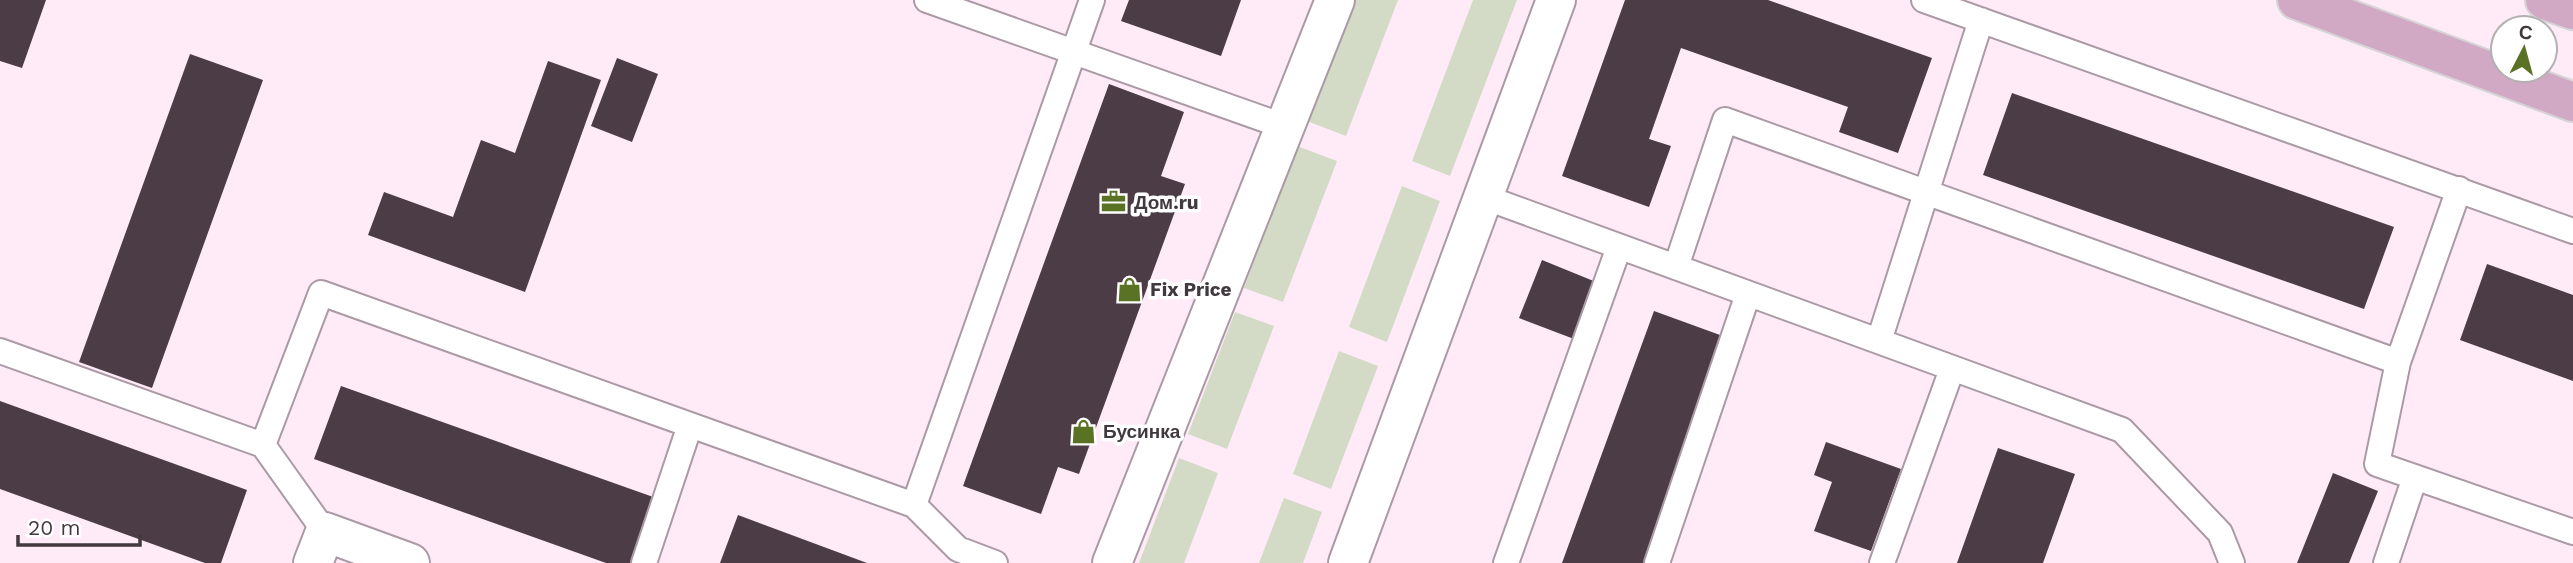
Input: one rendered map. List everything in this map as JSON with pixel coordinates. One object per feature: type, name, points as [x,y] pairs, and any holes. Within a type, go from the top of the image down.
[{"type":"main road","points":[[2297,0],[2573,102]]},
{"type":"main road","points":[[2545,0],[2573,10]]},
{"type":"street","points":[[1112,563],[1335,0]]},
{"type":"street","points":[[1348,563],[1556,0]]},
{"type":"street","points":[[319,547],[410,563]]},
{"type":"lane","points":[[927,0],[1286,127]]},
{"type":"lane","points":[[914,505],[1092,0]]},
{"type":"lane","points":[[1924,0],[2573,231]]},
{"type":"lane","points":[[1879,341],[1981,20]]},
{"type":"lane","points":[[1676,267],[1725,120],[2398,362]]},
{"type":"lane","points":[[2459,189],[2398,362],[2377,464],[2573,531]]},
{"type":"lane","points":[[1484,197],[2122,430],[2220,533],[2232,563]]},
{"type":"lane","points":[[1506,563],[1619,247]]},
{"type":"lane","points":[[263,446],[321,293],[914,505],[958,549],[995,563]]},
{"type":"lane","points":[[1657,563],[1748,294]]},
{"type":"lane","points":[[0,351],[263,446],[319,547]]},
{"type":"lane","points":[[1882,563],[1952,369]]},
{"type":"lane","points":[[643,563],[690,425]]},
{"type":"lane","points":[[2386,563],[2415,477]]},
{"type":"green space","points":[[1353,0],[1398,0],[1346,136],[1307,121]]},
{"type":"green space","points":[[1473,0],[1517,0],[1450,176],[1412,161]]},
{"type":"green space","points":[[1297,146],[1337,161],[1283,302],[1244,288]]},
{"type":"green space","points":[[1402,186],[1440,201],[1387,342],[1349,327]]},
{"type":"green space","points":[[1235,312],[1274,326],[1227,449],[1188,434]]},
{"type":"green space","points":[[1339,351],[1378,366],[1331,489],[1293,474]]},
{"type":"green space","points":[[1179,458],[1218,473],[1184,563],[1139,563]]},
{"type":"green space","points":[[1284,498],[1322,512],[1303,563],[1259,563]]},
{"type":"building","points":[[0,0],[46,0],[22,68],[0,61]]},
{"type":"building","points":[[1129,0],[1241,0],[1221,56],[1121,21]]},
{"type":"building","points":[[1625,0],[1768,0],[1932,58],[1898,153],[1839,132],[1848,107],[1681,48],[1649,139],[1671,146],[1649,207],[1562,176]]},
{"type":"building","points":[[190,54],[263,80],[152,388],[79,362]]},
{"type":"building","points":[[617,58],[658,74],[632,142],[591,126]]},
{"type":"building","points":[[548,61],[601,80],[525,292],[368,235],[384,192],[453,217],[481,140],[515,153]]},
{"type":"building","points":[[1109,84],[1184,112],[1161,176],[1185,184],[1079,474],[1058,467],[1041,514],[963,486]]},
{"type":"building","points":[[2012,93],[2394,227],[2364,309],[1983,175]]},
{"type":"building","points":[[1542,260],[1596,282],[1574,339],[1519,318]]},
{"type":"building","points":[[2487,264],[2573,295],[2573,381],[2460,340]]},
{"type":"building","points":[[1654,311],[1731,339],[1649,563],[1562,563]]},
{"type":"building","points":[[341,386],[656,498],[632,563],[606,563],[314,459]]},
{"type":"building","points":[[0,401],[247,490],[221,563],[205,563],[0,489]]},
{"type":"building","points":[[1826,442],[1901,469],[1871,551],[1814,531],[1832,482],[1814,475]]},
{"type":"building","points":[[1998,448],[2075,474],[2043,563],[1957,563]]},
{"type":"building","points":[[2333,473],[2378,491],[2349,563],[2297,563]]},
{"type":"building","points":[[738,515],[867,563],[720,563]]},
{"type":"place","name":"Дом.ru","points":[[1114,202]]},
{"type":"place","name":"Fix Price","points":[[1130,289]]},
{"type":"place","name":"Бусинка","points":[[1083,431]]}]
